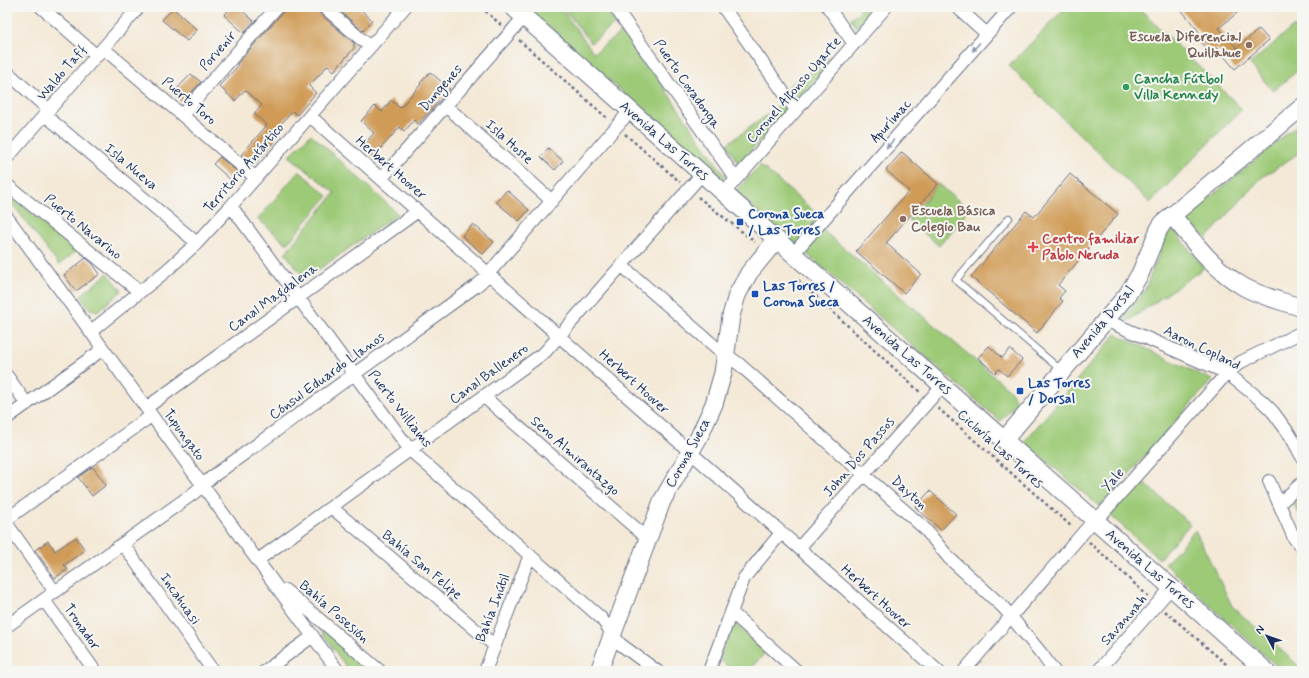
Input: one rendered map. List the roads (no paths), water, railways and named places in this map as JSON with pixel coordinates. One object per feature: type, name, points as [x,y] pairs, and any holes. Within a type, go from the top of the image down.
[{"type":"street","name":"Puerto Toro","points":[[41,7],[182,115],[256,178]]},
{"type":"street","name":"Waldo Taff","points":[[7,158],[139,7]]},
{"type":"street","name":"Porvenir","points":[[182,115],[277,7]]},
{"type":"street","points":[[324,7],[370,47]]},
{"type":"street","name":"Territorio Antártico","points":[[90,332],[140,292],[197,242],[256,178],[405,7]]},
{"type":"street","name":"Puerto Covadonga","points":[[615,7],[736,179]]},
{"type":"street","points":[[723,7],[796,110]]},
{"type":"street","points":[[828,7],[854,44]]},
{"type":"street","name":"Coronel Alfonso Ugarte","points":[[724,193],[886,7]]},
{"type":"street","points":[[956,7],[987,34]]},
{"type":"street","name":"Apurímac","points":[[793,254],[1011,7]]},
{"type":"street","name":"Dungenes","points":[[381,179],[510,33],[518,12]]},
{"type":"street","name":"Avenida Las Torres","points":[[518,12],[724,193],[772,246],[793,254],[1266,671]]},
{"type":"street","name":"Isla Nueva","points":[[7,72],[47,112],[197,242]]},
{"type":"street","name":"Isla Hoste","points":[[446,106],[552,201]]},
{"type":"street","name":"Avenida Dorsal","points":[[1004,440],[1134,285],[1159,229],[1172,215],[1302,107]]},
{"type":"street","name":"Cónsul Eduardo Llanos","points":[[7,626],[194,493],[212,477],[476,286],[630,111]]},
{"type":"street","name":"Herbert Hoover","points":[[310,116],[938,671]]},
{"type":"street","name":"Canal Ballenero","points":[[258,560],[545,352],[558,335],[702,174]]},
{"type":"street","name":"Puerto Navarino","points":[[7,185],[140,292]]},
{"type":"street","name":"Puerto Williams","points":[[231,206],[410,450],[601,618],[620,644],[657,671]]},
{"type":"street","name":"Canal Magdalena","points":[[7,519],[298,298],[418,211]]},
{"type":"street","points":[[1172,215],[1200,250],[1221,271],[1233,280],[1256,293],[1302,308]]},
{"type":"street","name":"Tupungato","points":[[7,217],[338,671]]},
{"type":"street","name":"Corona Sueca","points":[[599,671],[647,538],[667,490],[702,432],[714,404],[724,373],[731,316],[738,295],[749,273],[772,246]]},
{"type":"street","points":[[621,264],[726,355]]},
{"type":"street","name":"Aaron Copland","points":[[1105,320],[1227,373],[1262,401],[1273,412],[1286,429],[1302,457]]},
{"type":"street","name":"Yale","points":[[964,671],[1094,520],[1104,512],[1227,373],[1241,362],[1302,332]]},
{"type":"street","points":[[7,418],[103,349]]},
{"type":"street","name":"Dayton","points":[[726,355],[739,364],[925,529],[949,558],[1003,607],[1041,652],[1054,671]]},
{"type":"street","points":[[7,376],[27,404]]},
{"type":"street","name":"John Dos Passos","points":[[799,548],[942,386]]},
{"type":"street","name":"Seno Almirantazgo","points":[[483,396],[647,538]]},
{"type":"street","points":[[1269,481],[1280,503],[1294,538],[1302,548]]},
{"type":"street","points":[[1280,503],[1302,483]]},
{"type":"street","name":"Bahía San Felipe","points":[[331,507],[494,646]]},
{"type":"street","points":[[7,524],[55,592]]},
{"type":"street","points":[[709,671],[744,578],[781,533]]},
{"type":"street","name":"Incahuasi","points":[[123,544],[213,671]]},
{"type":"street","name":"Bahía Inútil","points":[[485,671],[530,555]]},
{"type":"street","name":"Bahía Posesión","points":[[269,576],[380,671]]},
{"type":"street","name":"Savannah","points":[[1098,671],[1171,588]]},
{"type":"street","name":"Tronador","points":[[44,600],[95,671]]},
{"type":"street","points":[[732,613],[797,671]]},
{"type":"street","points":[[265,671],[313,636]]},
{"type":"lane","points":[[1009,218],[956,280],[1062,371]]},
{"type":"place","name":"Escuela Diferencial Quillahue","points":[[1249,45]]},
{"type":"place","name":"Cancha Fútbol Villa Kennedy","points":[[1126,87]]},
{"type":"place","name":"Escuela Básica Colegio Bau","points":[[903,219]]},
{"type":"place","name":"Corona Sueca / Las Torres","points":[[740,222]]},
{"type":"place","name":"Centro familiar Pablo Neruda","points":[[1033,247]]},
{"type":"place","name":"Las Torres / Corona Sueca","points":[[755,294]]},
{"type":"place","name":"Las Torres / Dorsal","points":[[1020,391]]}]
